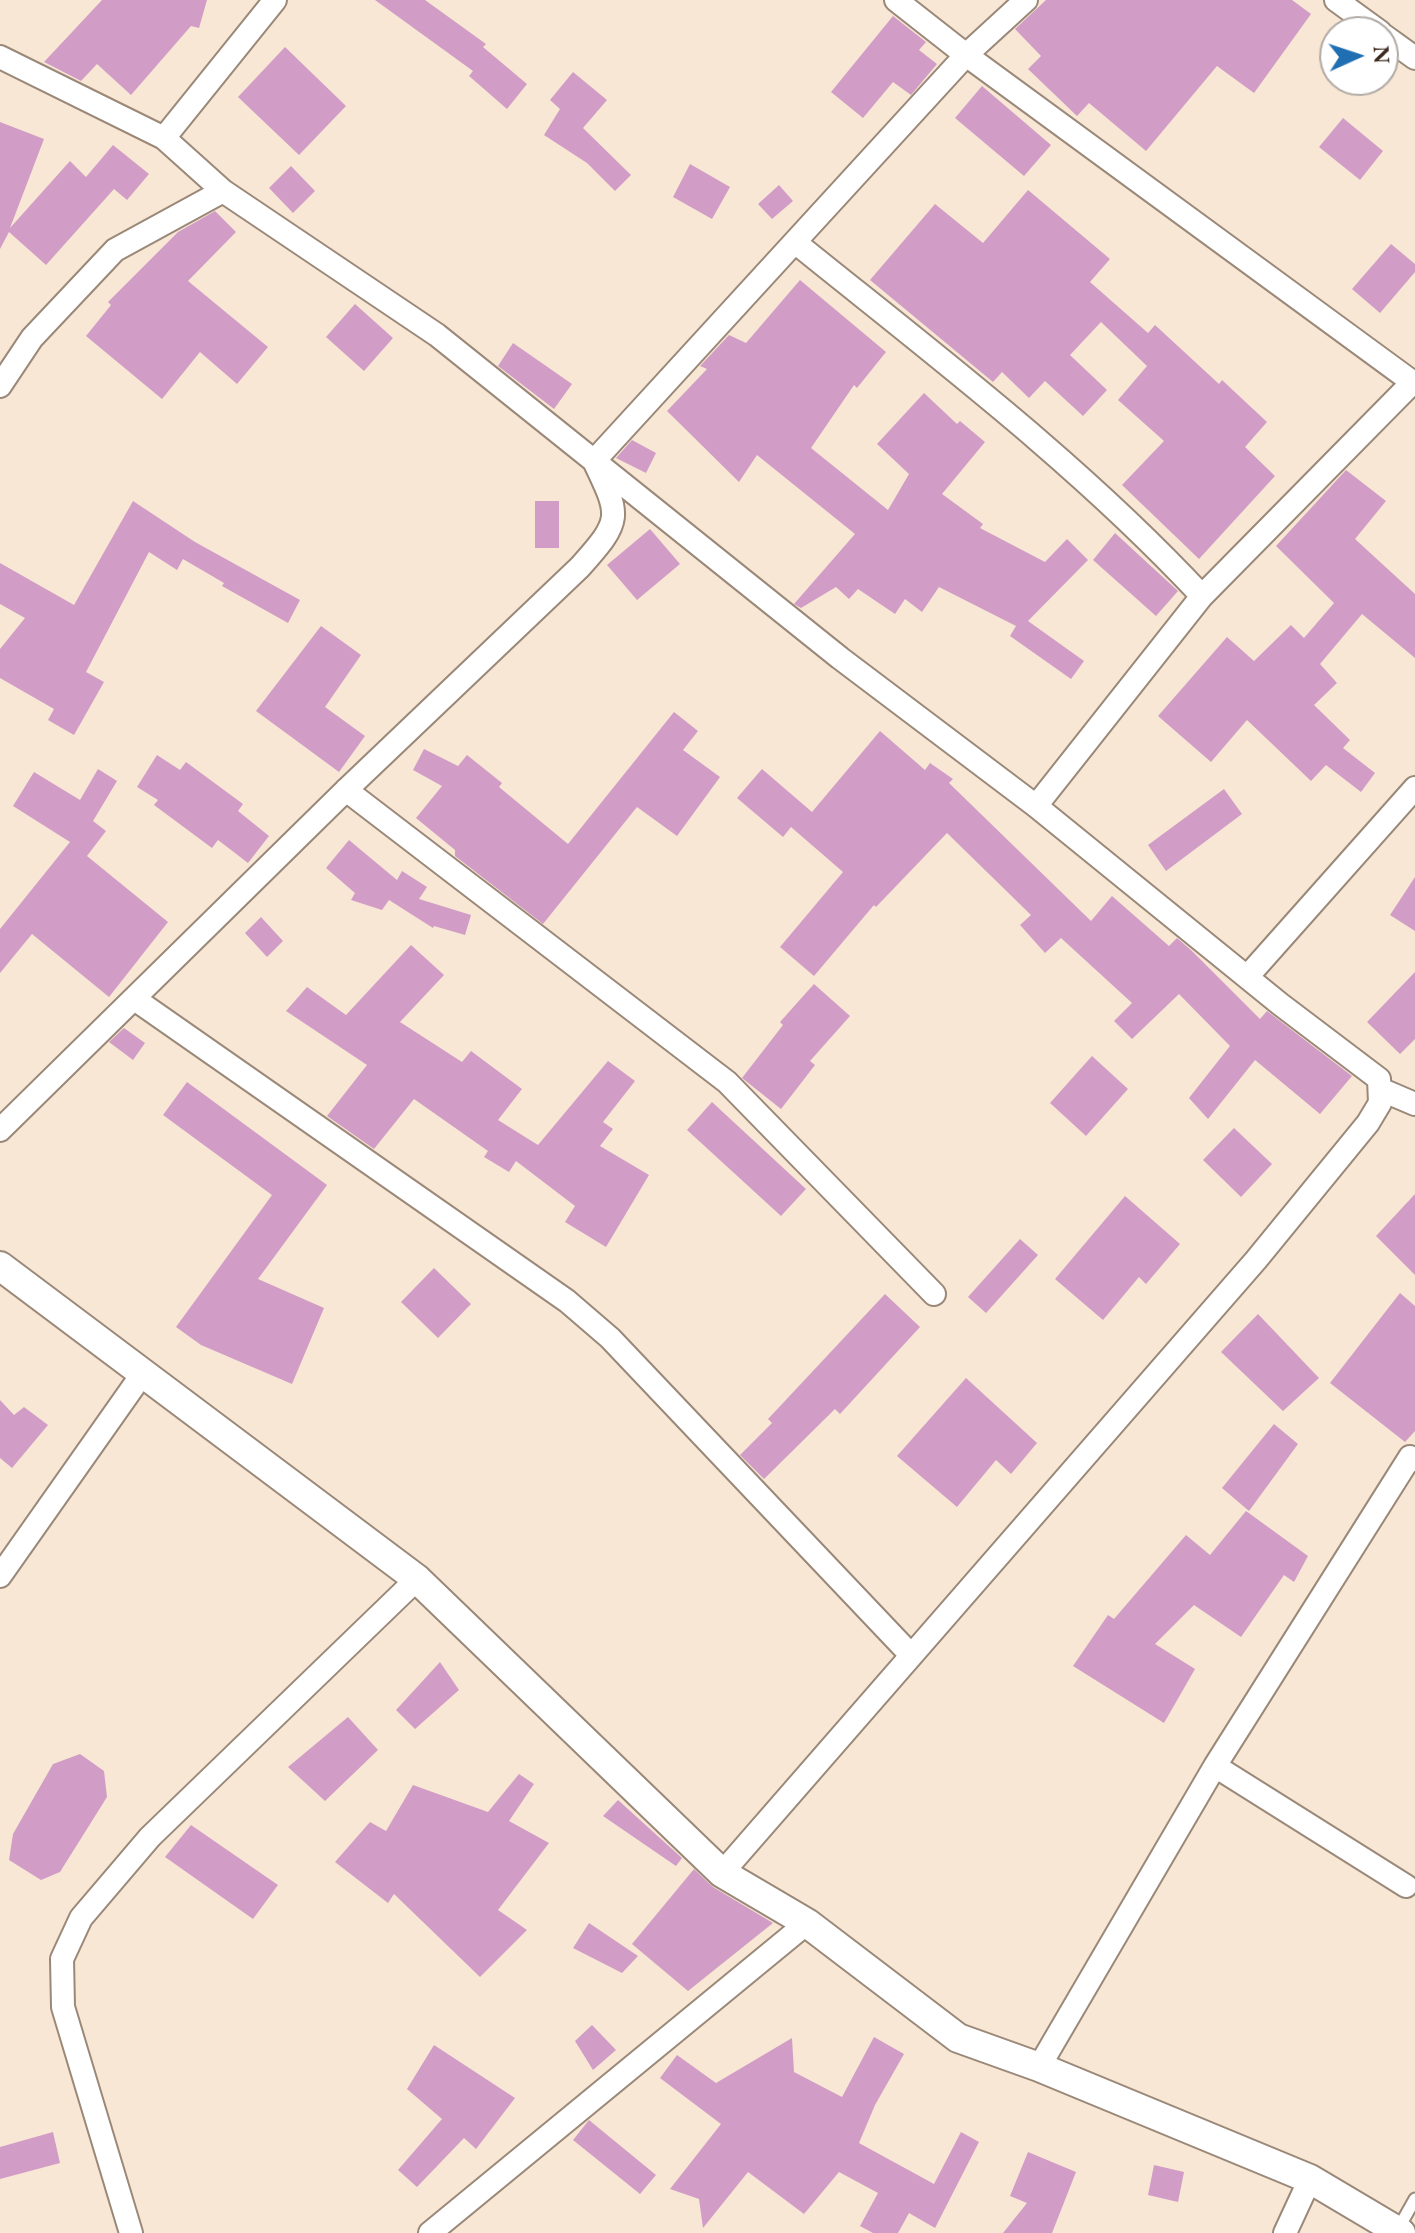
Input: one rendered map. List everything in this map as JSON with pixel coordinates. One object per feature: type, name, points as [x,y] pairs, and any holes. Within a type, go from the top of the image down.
[{"type":"street","points":[[164,138],[275,0]]},
{"type":"street","points":[[896,0],[966,55],[1414,383],[1202,596],[1036,806]]},
{"type":"street","points":[[594,461],[966,55],[1026,0]]},
{"type":"street","points":[[1336,0],[1358,16]]},
{"type":"street","points":[[0,57],[164,138],[223,191],[437,335],[840,658],[1036,806],[1379,1079],[1382,1090],[1380,1103],[1368,1123],[1256,1260],[722,1873]]},
{"type":"street","points":[[0,386],[32,338],[115,250],[223,191]]},
{"type":"street","points":[[796,243],[1024,427],[1134,524],[1202,596]]},
{"type":"street","points":[[0,1130],[136,1000],[346,790],[580,567],[609,534],[615,505],[594,461]]},
{"type":"street","points":[[1247,977],[1415,788]]},
{"type":"street","points":[[346,790],[727,1082],[934,1294]]},
{"type":"street","points":[[136,1000],[567,1301],[610,1338],[910,1654]]},
{"type":"street","points":[[1382,1090],[1415,1104]]},
{"type":"street","points":[[0,1266],[417,1579],[722,1873],[807,1923],[958,2038],[1039,2067],[1310,2179],[1399,2231]]},
{"type":"street","points":[[0,1576],[143,1373]]},
{"type":"street","points":[[1039,2067],[1215,1766],[1410,1457],[1415,1460]]},
{"type":"street","points":[[131,2233],[63,2007],[62,1959],[81,1918],[150,1837],[417,1579]]},
{"type":"street","points":[[1215,1766],[1406,1886]]},
{"type":"street","points":[[430,2233],[807,1923]]},
{"type":"street","points":[[1285,2233],[1310,2179]]},
{"type":"lane","points":[[1399,2231],[1415,2199]]},
{"type":"building","points":[[102,0],[207,0],[199,28],[191,26],[131,95],[97,64],[81,81],[44,62]]},
{"type":"building","points":[[375,0],[425,0],[486,44],[483,47],[527,84],[507,109],[469,76],[473,71]]},
{"type":"building","points":[[1046,0],[1292,0],[1311,14],[1254,93],[1217,66],[1146,151],[1089,103],[1077,116],[1028,69],[1041,56],[1015,29]]},
{"type":"building","points":[[893,16],[926,42],[919,50],[937,64],[911,95],[893,82],[863,118],[831,92]]},
{"type":"building","points":[[285,47],[346,106],[299,155],[238,97]]},
{"type":"building","points":[[573,72],[607,100],[583,128],[631,175],[615,191],[587,163],[544,135],[560,109],[550,100]]},
{"type":"building","points":[[982,86],[1051,145],[1024,176],[955,118]]},
{"type":"building","points":[[1343,118],[1383,151],[1360,180],[1319,147]]},
{"type":"building","points":[[0,122],[44,139],[10,228],[70,161],[86,177],[113,145],[149,174],[127,200],[114,189],[46,265],[9,232],[0,249]]},
{"type":"building","points":[[690,164],[730,187],[712,219],[673,197]]},
{"type":"building","points":[[291,166],[315,191],[293,213],[269,188]]},
{"type":"building","points":[[779,185],[793,201],[772,219],[758,204]]},
{"type":"building","points":[[1028,190],[1110,259],[1090,282],[1148,333],[1155,325],[1219,384],[1222,380],[1267,422],[1245,447],[1275,476],[1199,559],[1122,485],[1164,441],[1118,400],[1147,366],[1101,322],[1070,355],[1107,390],[1083,416],[1045,381],[1029,398],[1002,372],[993,382],[870,280],[935,204],[983,243]]},
{"type":"building","points":[[215,211],[236,232],[188,281],[268,347],[237,384],[200,352],[162,399],[86,336],[111,305],[108,302],[178,232]]},
{"type":"building","points":[[1391,244],[1415,264],[1415,272],[1380,313],[1352,289]]},
{"type":"building","points":[[800,280],[886,352],[857,388],[854,385],[811,448],[888,510],[909,474],[877,444],[924,393],[957,424],[960,421],[985,442],[942,494],[983,524],[980,528],[1045,562],[1067,539],[1088,560],[1028,621],[1084,661],[1071,679],[1010,636],[1016,626],[939,587],[922,612],[905,599],[895,614],[858,589],[849,599],[836,587],[801,608],[794,604],[855,534],[757,455],[739,482],[667,411],[707,369],[700,366],[729,335],[746,343]]},
{"type":"building","points":[[355,304],[393,338],[364,371],[326,337]]},
{"type":"building","points":[[513,343],[572,384],[554,409],[498,366]]},
{"type":"building","points":[[632,440],[656,453],[646,473],[616,458]]},
{"type":"building","points":[[1346,470],[1386,501],[1355,539],[1415,594],[1415,658],[1362,614],[1320,664],[1337,683],[1314,705],[1350,740],[1343,748],[1375,773],[1361,792],[1326,765],[1311,781],[1247,720],[1211,762],[1158,716],[1227,637],[1254,661],[1291,625],[1304,638],[1334,603],[1276,546]]},
{"type":"building","points":[[133,501],[195,542],[300,600],[288,623],[222,586],[224,583],[183,559],[177,570],[149,552],[86,672],[104,682],[74,735],[48,720],[54,709],[0,678],[0,649],[25,618],[0,604],[0,563],[74,605]]},
{"type":"building","points":[[535,501],[559,501],[559,548],[535,548]]},
{"type":"building","points":[[650,529],[680,564],[637,600],[607,565]]},
{"type":"building","points":[[1115,533],[1178,591],[1156,616],[1093,560]]},
{"type":"building","points":[[321,626],[361,655],[325,707],[365,736],[339,772],[256,711]]},
{"type":"building","points":[[674,712],[698,731],[683,750],[720,777],[677,836],[637,807],[543,924],[455,856],[455,850],[416,818],[442,786],[413,770],[424,749],[458,766],[467,755],[502,783],[499,787],[568,844]]},
{"type":"building","points":[[880,731],[925,770],[930,763],[953,779],[949,783],[1091,921],[1112,896],[1169,946],[1177,938],[1260,1019],[1267,1011],[1352,1076],[1320,1114],[1255,1060],[1208,1119],[1189,1098],[1230,1046],[1179,994],[1132,1039],[1114,1021],[1132,1003],[1061,938],[1045,953],[1020,925],[1031,915],[947,833],[876,907],[874,905],[814,976],[780,947],[843,872],[791,827],[783,837],[737,798],[762,769],[812,812]]},
{"type":"building","points":[[157,755],[180,770],[186,762],[243,804],[238,811],[269,836],[248,863],[218,840],[212,848],[154,805],[158,800],[137,787]]},
{"type":"building","points":[[98,769],[117,781],[93,821],[106,831],[87,856],[168,922],[109,997],[32,934],[0,973],[0,929],[70,842],[13,806],[34,772],[80,800]]},
{"type":"building","points":[[1224,789],[1242,814],[1166,871],[1148,845]]},
{"type":"building","points":[[349,840],[397,880],[402,871],[427,887],[419,899],[471,915],[465,935],[433,928],[389,900],[382,910],[351,900],[355,893],[326,868]]},
{"type":"building","points":[[1415,877],[1415,931],[1390,915]]},
{"type":"building","points":[[261,917],[283,941],[267,957],[245,933]]},
{"type":"building","points":[[411,945],[444,975],[400,1022],[462,1062],[471,1051],[522,1089],[498,1120],[538,1145],[608,1061],[635,1081],[603,1122],[613,1129],[600,1146],[649,1175],[606,1247],[565,1222],[575,1206],[516,1161],[509,1172],[484,1157],[488,1151],[414,1099],[374,1149],[327,1116],[367,1065],[286,1011],[307,987],[346,1015]]},
{"type":"building","points":[[1415,972],[1415,1039],[1400,1054],[1367,1022]]},
{"type":"building","points":[[814,984],[850,1016],[810,1061],[815,1065],[781,1109],[742,1078],[783,1025],[780,1022]]},
{"type":"building","points":[[124,1028],[145,1043],[133,1060],[109,1042]]},
{"type":"building","points":[[1092,1056],[1128,1089],[1086,1136],[1050,1103]]},
{"type":"building","points":[[187,1082],[327,1185],[258,1279],[324,1308],[292,1384],[201,1345],[176,1327],[272,1195],[163,1115]]},
{"type":"building","points":[[712,1102],[806,1189],[781,1216],[687,1130]]},
{"type":"building","points":[[1234,1128],[1272,1164],[1241,1197],[1203,1160]]},
{"type":"building","points":[[1415,1194],[1415,1275],[1376,1236]]},
{"type":"building","points":[[1125,1196],[1180,1244],[1146,1284],[1139,1277],[1103,1320],[1055,1279]]},
{"type":"building","points":[[1020,1239],[1038,1255],[986,1313],[968,1297]]},
{"type":"building","points":[[434,1268],[471,1304],[438,1338],[401,1302]]},
{"type":"building","points":[[1400,1293],[1415,1306],[1415,1431],[1405,1442],[1330,1383]]},
{"type":"building","points":[[885,1294],[920,1327],[840,1414],[835,1409],[764,1479],[740,1455],[772,1423],[768,1419]]},
{"type":"building","points":[[1258,1314],[1319,1378],[1283,1411],[1221,1352]]},
{"type":"building","points":[[966,1378],[1037,1443],[1011,1474],[996,1460],[957,1507],[897,1456]]},
{"type":"building","points":[[0,1400],[14,1415],[24,1407],[48,1425],[12,1468],[0,1458]]},
{"type":"building","points":[[1274,1424],[1298,1444],[1249,1511],[1222,1488]]},
{"type":"building","points":[[1246,1511],[1308,1556],[1294,1582],[1284,1575],[1241,1637],[1194,1605],[1155,1644],[1195,1669],[1164,1723],[1073,1666],[1108,1615],[1114,1619],[1186,1535],[1210,1555]]},
{"type":"building","points":[[440,1662],[459,1690],[415,1729],[396,1710]]},
{"type":"building","points":[[348,1717],[378,1750],[325,1801],[288,1767]]},
{"type":"building","points":[[80,1754],[104,1771],[107,1797],[60,1872],[41,1880],[9,1860],[13,1834],[53,1764]]},
{"type":"building","points":[[519,1774],[534,1784],[509,1821],[549,1843],[498,1910],[527,1930],[480,1977],[394,1894],[388,1903],[335,1862],[370,1822],[386,1831],[413,1785],[488,1812]]},
{"type":"building","points":[[618,1800],[682,1858],[676,1866],[603,1816]]},
{"type":"building","points":[[191,1825],[278,1885],[253,1919],[165,1857]]},
{"type":"building","points":[[694,1869],[713,1887],[773,1923],[688,1991],[632,1944]]},
{"type":"building","points":[[589,1923],[638,1956],[622,1973],[573,1948]]},
{"type":"building","points":[[592,2025],[616,2050],[593,2070],[575,2041]]},
{"type":"building","points":[[874,2037],[904,2054],[875,2105],[859,2143],[934,2184],[961,2132],[979,2142],[935,2228],[909,2213],[898,2233],[873,2233],[860,2226],[878,2193],[839,2172],[804,2214],[748,2172],[703,2228],[699,2199],[670,2189],[721,2124],[660,2078],[677,2055],[716,2083],[792,2038],[794,2072],[842,2097]]},
{"type":"building","points":[[434,2045],[515,2098],[476,2149],[464,2138],[417,2187],[398,2170],[442,2119],[407,2089]]},
{"type":"building","points":[[589,2120],[656,2175],[640,2194],[573,2140]]},
{"type":"building","points":[[53,2132],[60,2163],[0,2179],[0,2147]]},
{"type":"building","points":[[1028,2152],[1076,2172],[1052,2233],[1003,2233],[1027,2203],[1010,2196]]},
{"type":"building","points":[[1154,2165],[1184,2172],[1178,2202],[1148,2195]]}]
